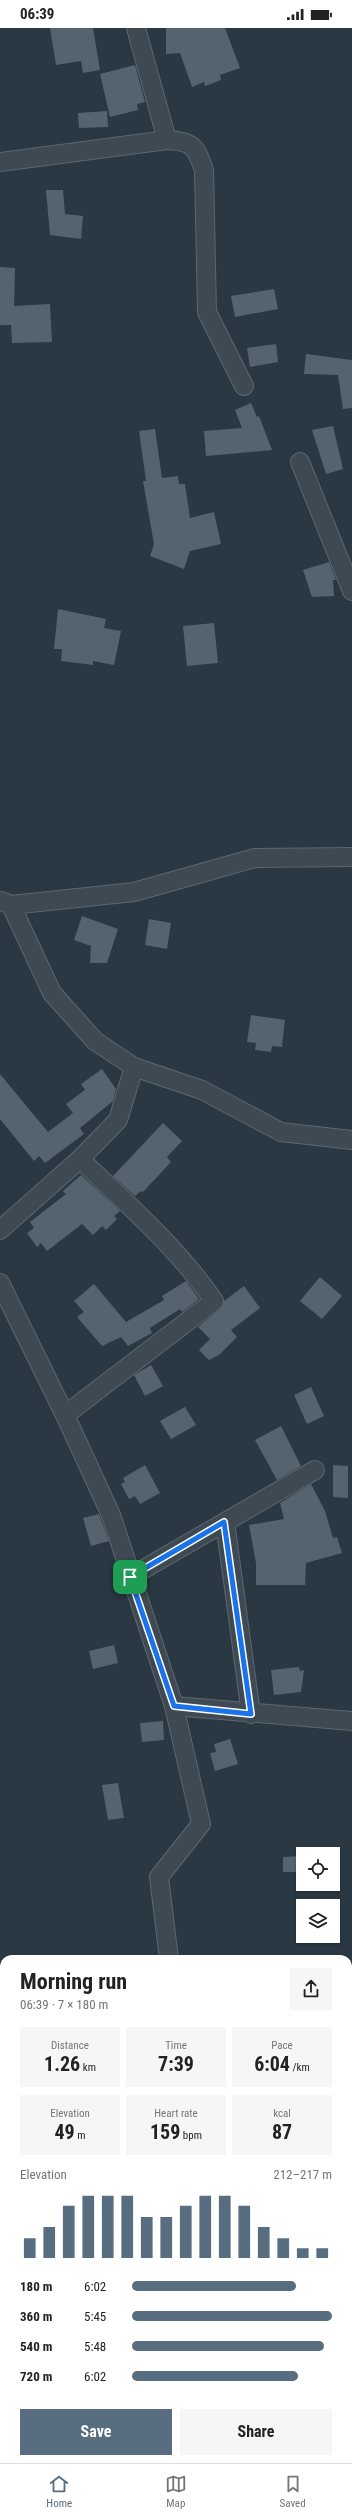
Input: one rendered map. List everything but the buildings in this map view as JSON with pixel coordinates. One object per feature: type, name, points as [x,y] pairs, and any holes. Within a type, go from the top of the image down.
[{"type":"street","points":[[136,28],[167,140]]},
{"type":"street","points":[[0,162],[167,140],[185,141],[198,152],[204,170],[207,312],[244,386]]},
{"type":"street","points":[[300,462],[352,592]]},
{"type":"street","points":[[352,857],[255,858],[134,892],[6,903],[52,993],[95,1041],[134,1067],[202,1090],[281,1132],[352,1140]]},
{"type":"street","points":[[0,1230],[80,1159],[118,1120],[134,1067]]},
{"type":"street","points":[[65,1415],[214,1302],[198,1278],[165,1240],[80,1159]]},
{"type":"street","points":[[0,1283],[65,1415],[111,1515],[130,1577],[174,1706],[201,1824],[159,1877],[169,1955]]},
{"type":"street","points":[[130,1577],[314,1470]]},
{"type":"street","points":[[224,1522],[251,1714]]},
{"type":"street","points":[[174,1706],[251,1714],[352,1721]]},
{"type":"route","points":[[224,1522],[251,1714],[174,1706],[130,1577],[224,1522]]}]
